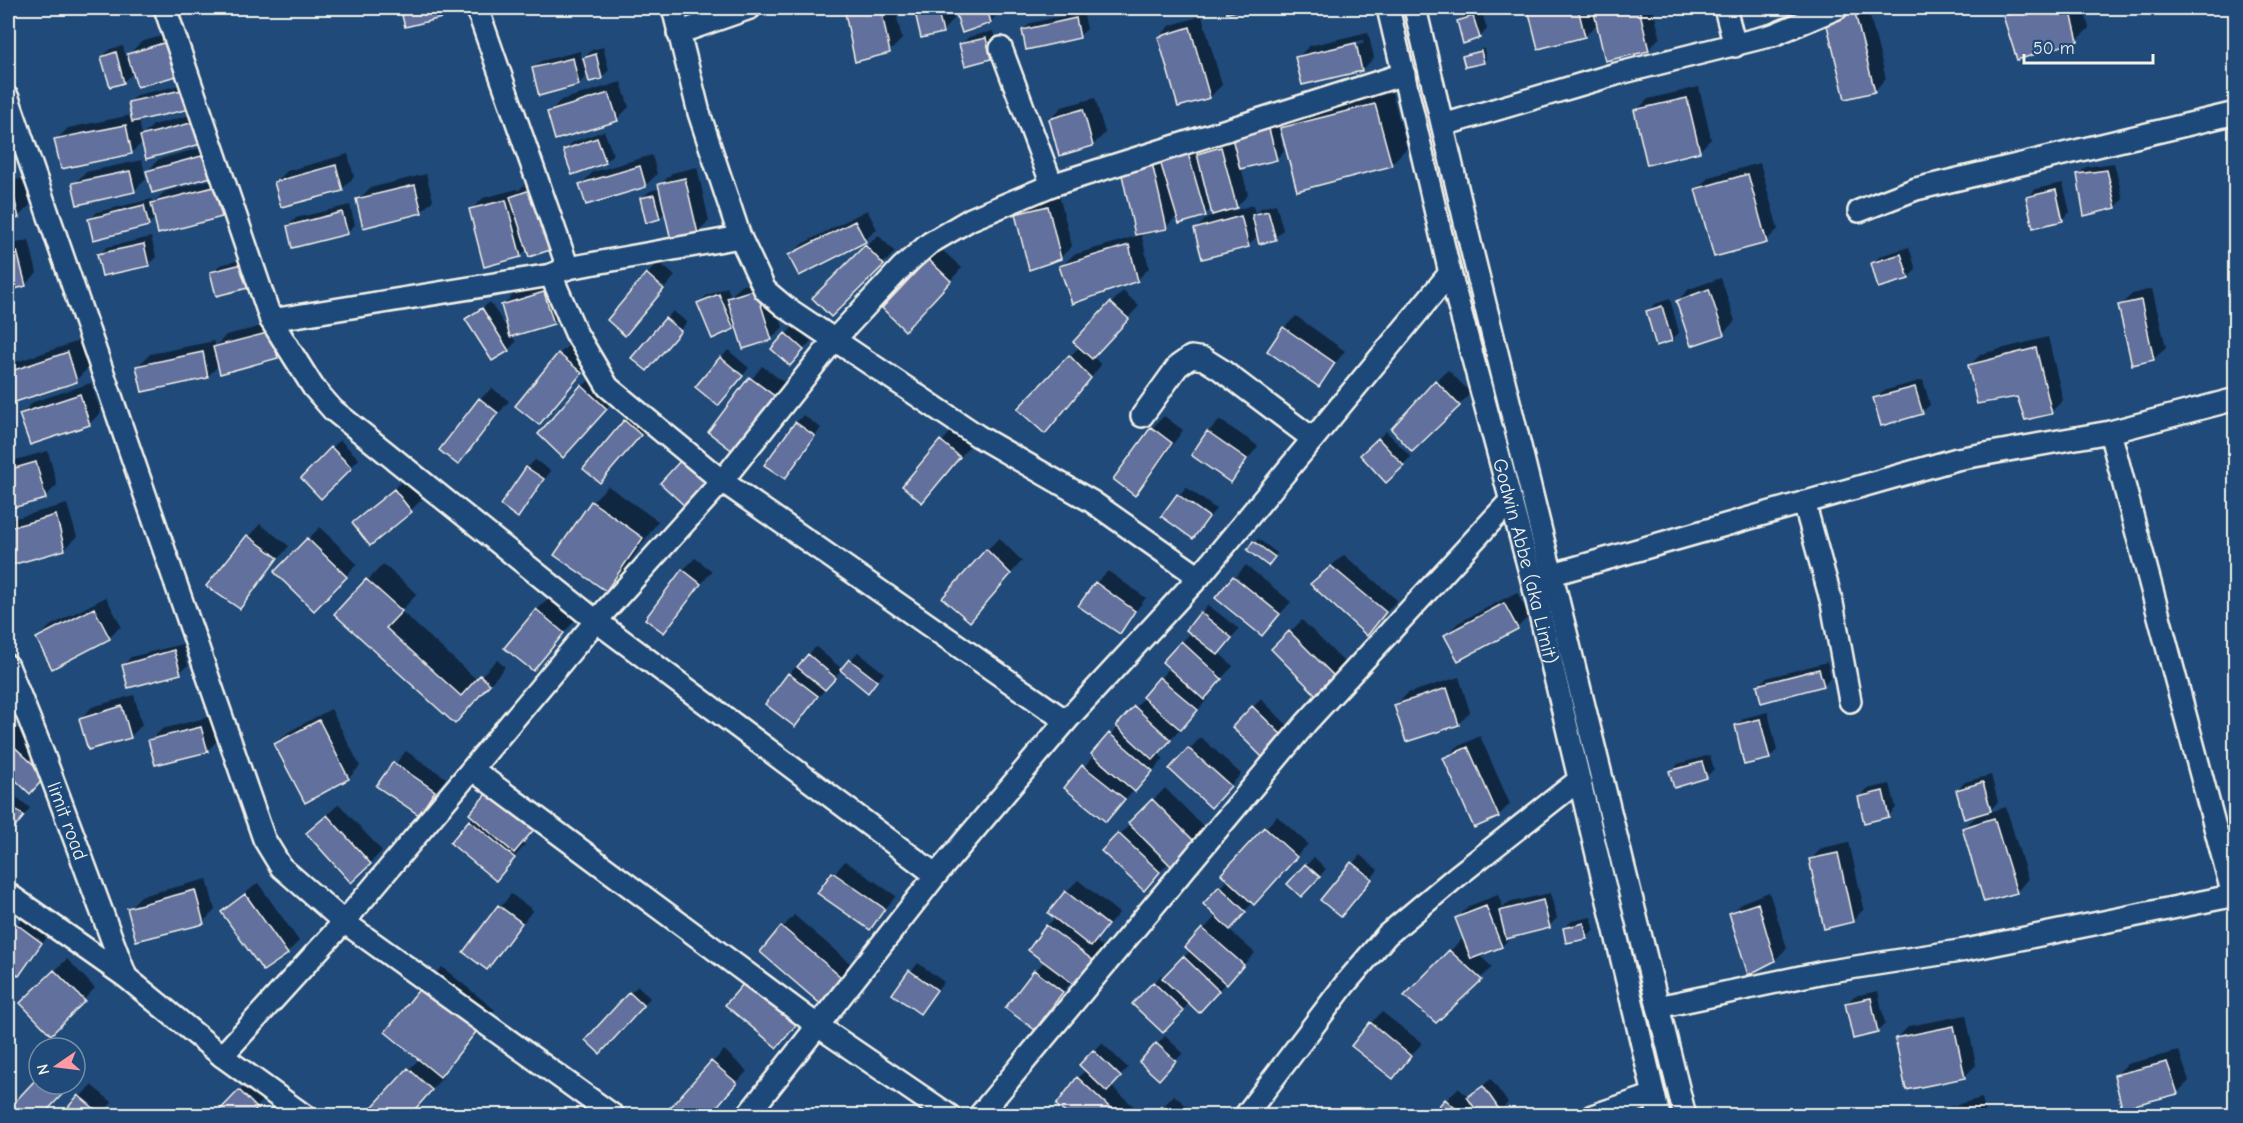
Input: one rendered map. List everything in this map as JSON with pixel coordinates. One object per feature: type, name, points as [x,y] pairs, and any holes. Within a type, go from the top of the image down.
[{"type":"street","points":[[165,8],[271,320],[313,387],[333,410],[596,621],[936,875]]},
{"type":"street","points":[[477,8],[560,272],[576,333],[608,387],[722,481],[1066,721]]},
{"type":"street","points":[[673,8],[699,113],[740,237],[765,290],[784,306],[978,436],[1091,501],[1199,577]]},
{"type":"street","points":[[678,33],[750,8]]},
{"type":"street","name":"Godwin Abbe (aka Limit)","points":[[1388,8],[1450,273],[1532,580],[1656,1105]]},
{"type":"street","name":"Godwin Abbe (aka Limit)","points":[[1415,8],[1553,574],[1600,779],[1685,1116]]},
{"type":"street","points":[[1725,8],[1735,45]]},
{"type":"street","points":[[1443,125],[1616,74],[1773,35],[1838,8]]},
{"type":"street","points":[[1001,48],[1052,185]]},
{"type":"street","points":[[222,1056],[344,922],[596,621],[722,481],[835,339],[902,267],[930,243],[970,219],[1052,185],[1404,74]]},
{"type":"street","points":[[8,98],[264,839],[281,867],[344,922],[614,1116]]},
{"type":"street","points":[[1859,211],[1916,189],[2235,113]]},
{"type":"street","points":[[271,320],[560,272],[740,237]]},
{"type":"street","points":[[747,1116],[936,875],[1066,721],[1199,577],[1450,273]]},
{"type":"street","points":[[1464,319],[1488,313]]},
{"type":"street","points":[[1142,416],[1178,366],[1191,357],[1204,359],[1220,369],[1313,439]]},
{"type":"street","points":[[1532,580],[1957,459],[2110,432],[2235,399]]},
{"type":"street","points":[[1658,1007],[1824,972],[1966,950],[2234,895],[2110,432]]},
{"type":"street","points":[[979,1116],[1306,723],[1511,500]]},
{"type":"street","points":[[1804,502],[1832,603],[1850,701]]},
{"type":"street","name":"limit road","points":[[8,666],[126,977]]},
{"type":"street","points":[[472,770],[818,1026],[950,1116]]},
{"type":"street","points":[[1245,1116],[1345,984],[1388,935],[1456,877],[1579,780]]},
{"type":"street","points":[[8,894],[126,977],[222,1056],[305,1116]]},
{"type":"street","points":[[1592,1116],[1656,1105]]},
{"type":"building","points":[[400,8],[473,8],[474,10],[405,27]]},
{"type":"building","points":[[844,8],[881,8],[890,53],[855,62]]},
{"type":"building","points":[[914,8],[937,8],[943,33],[921,38]]},
{"type":"building","points":[[954,8],[987,8],[991,23],[962,33]]},
{"type":"building","points":[[1226,8],[1252,8],[1227,13]]},
{"type":"building","points":[[1268,8],[1297,8],[1269,13]]},
{"type":"building","points":[[1551,8],[1578,8],[1585,37],[1538,49],[1529,13]]},
{"type":"building","points":[[1593,8],[1639,8],[1649,51],[1605,61]]},
{"type":"building","points":[[2032,8],[2070,8],[2078,41],[2017,60],[2003,16]]},
{"type":"building","points":[[1854,9],[1875,92],[1845,99],[1825,17]]},
{"type":"building","points":[[1473,16],[1480,38],[1463,44],[1457,21]]},
{"type":"building","points":[[1076,18],[1080,38],[1026,50],[1022,30]]},
{"type":"building","points":[[1190,27],[1210,98],[1178,107],[1158,37]]},
{"type":"building","points":[[986,38],[991,59],[965,66],[959,44]]},
{"type":"building","points":[[170,41],[180,75],[137,87],[127,54]]},
{"type":"building","points":[[1356,43],[1362,71],[1302,85],[1295,57]]},
{"type":"building","points":[[1481,51],[1484,63],[1465,67],[1462,56]]},
{"type":"building","points":[[116,52],[124,83],[110,87],[101,57]]},
{"type":"building","points":[[596,54],[602,79],[589,82],[583,58]]},
{"type":"building","points":[[573,58],[579,85],[539,96],[532,68]]},
{"type":"building","points":[[186,89],[190,109],[132,122],[128,102]]},
{"type":"building","points":[[609,93],[618,121],[555,140],[547,112]]},
{"type":"building","points":[[1687,98],[1700,152],[1647,165],[1634,110]]},
{"type":"building","points":[[1375,104],[1392,166],[1297,191],[1280,128]]},
{"type":"building","points":[[1083,109],[1093,146],[1059,156],[1049,119]]},
{"type":"building","points":[[195,122],[201,144],[146,159],[140,136]]},
{"type":"building","points":[[126,125],[132,154],[61,169],[54,139]]},
{"type":"building","points":[[1269,129],[1277,160],[1240,169],[1232,138]]},
{"type":"building","points":[[597,138],[606,163],[572,175],[563,150]]},
{"type":"building","points":[[1221,147],[1237,208],[1212,215],[1197,154]]},
{"type":"building","points":[[1187,150],[1206,216],[1179,224],[1159,158]]},
{"type":"building","points":[[209,154],[215,176],[152,193],[146,171]]},
{"type":"building","points":[[1152,163],[1167,229],[1135,235],[1121,170]]},
{"type":"building","points":[[336,165],[343,191],[281,207],[274,182]]},
{"type":"building","points":[[640,166],[646,187],[586,205],[579,184]]},
{"type":"building","points":[[2107,170],[2116,208],[2084,216],[2077,174]]},
{"type":"building","points":[[130,171],[135,192],[77,205],[72,183]]},
{"type":"building","points":[[1748,174],[1767,243],[1714,257],[1695,189]]},
{"type":"building","points":[[685,178],[698,234],[671,240],[658,184]]},
{"type":"building","points":[[415,185],[422,213],[363,228],[356,199]]},
{"type":"building","points":[[214,187],[222,217],[158,234],[151,203]]},
{"type":"building","points":[[12,189],[19,218],[8,221],[8,190]]},
{"type":"building","points":[[533,189],[553,249],[529,257],[510,197]]},
{"type":"building","points":[[2056,190],[2063,221],[2033,228],[2026,197]]},
{"type":"building","points":[[654,195],[660,219],[646,223],[640,198]]},
{"type":"building","points":[[506,200],[521,257],[484,267],[469,209]]},
{"type":"building","points":[[144,205],[149,226],[93,240],[88,219]]},
{"type":"building","points":[[1048,206],[1061,259],[1029,270],[1015,214]]},
{"type":"building","points":[[1268,211],[1276,240],[1259,244],[1252,215]]},
{"type":"building","points":[[342,212],[348,234],[292,248],[287,226]]},
{"type":"building","points":[[1241,216],[1249,247],[1202,259],[1194,229]]},
{"type":"building","points":[[855,221],[866,242],[799,276],[788,255]]},
{"type":"building","points":[[144,244],[149,266],[102,276],[97,254]]},
{"type":"building","points":[[865,245],[884,265],[831,317],[812,298]]},
{"type":"building","points":[[1129,245],[1138,281],[1072,304],[1059,266]]},
{"type":"building","points":[[17,251],[26,286],[8,291],[8,254]]},
{"type":"building","points":[[1901,254],[1909,279],[1878,288],[1871,263]]},
{"type":"building","points":[[928,259],[951,281],[905,331],[882,308]]},
{"type":"building","points":[[246,263],[252,287],[216,296],[210,272]]},
{"type":"building","points":[[646,273],[664,289],[625,336],[607,320]]},
{"type":"building","points":[[756,289],[772,340],[743,349],[727,298]]},
{"type":"building","points":[[1709,289],[1724,335],[1691,346],[1676,301]]},
{"type":"building","points":[[544,292],[554,324],[510,337],[501,305]]},
{"type":"building","points":[[719,294],[734,329],[712,339],[697,303]]},
{"type":"building","points":[[2141,300],[2154,360],[2132,365],[2118,305]]},
{"type":"building","points":[[1110,302],[1129,319],[1092,359],[1073,342]]},
{"type":"building","points":[[1662,306],[1672,341],[1656,346],[1646,311]]},
{"type":"building","points":[[482,308],[509,351],[492,361],[465,319]]},
{"type":"building","points":[[665,318],[681,331],[647,371],[631,358]]},
{"type":"building","points":[[1283,327],[1335,363],[1319,387],[1267,351]]},
{"type":"building","points":[[271,332],[278,358],[220,374],[213,347]]},
{"type":"building","points":[[785,333],[804,350],[790,366],[771,349]]},
{"type":"building","points":[[2036,348],[2052,414],[2025,420],[2017,397],[1977,404],[1968,365]]},
{"type":"building","points":[[68,352],[77,382],[12,403],[8,389],[8,372]]},
{"type":"building","points":[[203,352],[208,378],[142,392],[136,366]]},
{"type":"building","points":[[558,353],[582,373],[539,425],[515,406]]},
{"type":"building","points":[[1069,355],[1091,378],[1045,434],[1017,409]]},
{"type":"building","points":[[720,357],[743,376],[718,406],[695,387]]},
{"type":"building","points":[[749,377],[776,397],[734,452],[708,432]]},
{"type":"building","points":[[1435,380],[1460,406],[1412,452],[1391,429]]},
{"type":"building","points":[[581,385],[607,409],[563,458],[538,434]]},
{"type":"building","points":[[1915,387],[1923,414],[1881,426],[1873,398]]},
{"type":"building","points":[[80,394],[90,425],[30,445],[19,414]]},
{"type":"building","points":[[479,398],[498,413],[458,465],[439,450]]},
{"type":"building","points":[[624,420],[641,435],[600,483],[583,469]]},
{"type":"building","points":[[795,422],[815,436],[785,479],[764,465]]},
{"type":"building","points":[[1151,427],[1172,443],[1135,496],[1113,479]]},
{"type":"building","points":[[1207,431],[1247,459],[1231,483],[1191,455]]},
{"type":"building","points":[[1378,438],[1404,466],[1386,483],[1360,455]]},
{"type":"building","points":[[940,440],[960,457],[922,503],[902,486]]},
{"type":"building","points":[[331,447],[352,468],[321,499],[301,478]]},
{"type":"building","points":[[681,460],[709,486],[688,509],[660,483]]},
{"type":"building","points":[[36,462],[46,499],[8,509],[8,470]]},
{"type":"building","points":[[526,467],[544,479],[518,518],[500,505]]},
{"type":"building","points":[[394,489],[412,512],[370,546],[352,523]]},
{"type":"building","points":[[1177,494],[1209,517],[1193,539],[1161,516]]},
{"type":"building","points":[[591,501],[643,538],[606,591],[554,555]]},
{"type":"building","points":[[56,515],[65,550],[8,566],[8,528]]},
{"type":"building","points":[[247,535],[278,558],[240,609],[206,586]]},
{"type":"building","points":[[307,538],[347,577],[314,611],[274,572]]},
{"type":"building","points":[[1253,541],[1275,557],[1268,566],[1247,550]]},
{"type":"building","points":[[986,549],[1011,574],[970,622],[942,598]]},
{"type":"building","points":[[1331,566],[1386,612],[1367,636],[1310,584]]},
{"type":"building","points":[[682,569],[701,584],[664,633],[645,619]]},
{"type":"building","points":[[1233,576],[1280,614],[1262,636],[1215,598]]},
{"type":"building","points":[[366,579],[402,611],[386,628],[461,696],[480,675],[490,684],[455,724],[334,614]]},
{"type":"building","points":[[1095,582],[1135,611],[1120,634],[1078,606]]},
{"type":"building","points":[[1504,603],[1518,629],[1458,661],[1444,635]]},
{"type":"building","points":[[94,608],[110,639],[52,669],[36,638]]},
{"type":"building","points":[[536,609],[564,633],[533,671],[504,648]]},
{"type":"building","points":[[1200,612],[1232,638],[1218,655],[1186,630]]},
{"type":"building","points":[[1289,631],[1334,676],[1316,695],[1271,649]]},
{"type":"building","points":[[1181,641],[1222,679],[1204,700],[1162,662]]},
{"type":"building","points":[[174,650],[181,674],[128,688],[122,665]]},
{"type":"building","points":[[808,654],[836,678],[825,690],[797,667]]},
{"type":"building","points":[[849,659],[877,681],[868,693],[840,670]]},
{"type":"building","points":[[1819,669],[1824,686],[1761,703],[1757,685]]},
{"type":"building","points":[[788,673],[818,696],[795,727],[765,704]]},
{"type":"building","points":[[1159,677],[1198,710],[1181,730],[1142,697]]},
{"type":"building","points":[[1447,688],[1459,725],[1406,742],[1394,705]]},
{"type":"building","points":[[122,706],[131,738],[88,750],[79,719]]},
{"type":"building","points":[[1134,706],[1171,740],[1153,760],[1116,726]]},
{"type":"building","points":[[1252,706],[1283,736],[1262,757],[1232,727]]},
{"type":"building","points":[[1760,719],[1770,759],[1744,765],[1735,725]]},
{"type":"building","points":[[319,720],[349,779],[305,803],[274,744]]},
{"type":"building","points":[[201,727],[208,752],[155,765],[148,740]]},
{"type":"building","points":[[1109,733],[1153,771],[1135,792],[1091,754]]},
{"type":"building","points":[[8,741],[46,776],[30,794],[8,773]]},
{"type":"building","points":[[1468,747],[1499,817],[1474,828],[1443,758]]},
{"type":"building","points":[[1188,748],[1231,786],[1211,808],[1169,769]]},
{"type":"building","points":[[393,762],[435,791],[419,815],[376,786]]},
{"type":"building","points":[[1702,762],[1707,778],[1674,788],[1669,771]]},
{"type":"building","points":[[1082,765],[1125,799],[1106,822],[1064,788]]},
{"type":"building","points":[[1983,782],[1991,811],[1964,819],[1956,790]]},
{"type":"building","points":[[491,788],[536,827],[514,853],[469,814]]},
{"type":"building","points":[[1883,791],[1889,817],[1864,823],[1858,797]]},
{"type":"building","points":[[1152,799],[1197,844],[1173,868],[1128,823]]},
{"type":"building","points":[[8,803],[24,816],[8,836]]},
{"type":"building","points":[[327,815],[371,864],[351,883],[306,833]]},
{"type":"building","points":[[1994,818],[2017,893],[1984,902],[1962,828]]},
{"type":"building","points":[[469,820],[515,858],[496,881],[450,843]]},
{"type":"building","points":[[1264,827],[1297,857],[1254,905],[1221,874]]},
{"type":"building","points":[[1118,833],[1160,872],[1144,891],[1101,851]]},
{"type":"building","points":[[1838,853],[1853,922],[1824,929],[1809,859]]},
{"type":"building","points":[[1351,862],[1372,879],[1341,917],[1320,900]]},
{"type":"building","points":[[1305,864],[1320,877],[1301,897],[1287,884]]},
{"type":"building","points":[[832,872],[885,909],[870,930],[817,893]]},
{"type":"building","points":[[1219,886],[1246,912],[1230,930],[1203,904]]},
{"type":"building","points":[[195,890],[204,924],[136,941],[127,908]]},
{"type":"building","points":[[1065,891],[1108,925],[1091,947],[1048,913]]},
{"type":"building","points":[[245,894],[288,954],[263,971],[221,912]]},
{"type":"building","points":[[1543,900],[1550,928],[1506,939],[1499,911]]},
{"type":"building","points":[[1758,903],[1775,961],[1748,975],[1729,913]]},
{"type":"building","points":[[498,905],[522,923],[487,970],[463,952]]},
{"type":"building","points":[[1486,906],[1502,947],[1471,959],[1455,918]]},
{"type":"building","points":[[15,923],[42,943],[19,976],[8,968],[8,933]]},
{"type":"building","points":[[1584,923],[1587,939],[1566,943],[1563,928]]},
{"type":"building","points":[[1046,925],[1098,964],[1080,989],[1028,950]]},
{"type":"building","points":[[781,926],[847,982],[825,1008],[760,952]]},
{"type":"building","points":[[1202,928],[1244,965],[1227,985],[1185,947]]},
{"type":"building","points":[[1449,950],[1482,980],[1436,1023],[1404,996]]},
{"type":"building","points":[[1183,956],[1219,991],[1199,1013],[1162,978]]},
{"type":"building","points":[[54,970],[85,1001],[51,1035],[20,1003]]},
{"type":"building","points":[[909,970],[937,990],[920,1014],[892,994]]},
{"type":"building","points":[[1034,970],[1063,992],[1035,1030],[1005,1008]]},
{"type":"building","points":[[425,982],[480,1027],[440,1077],[385,1032]]},
{"type":"building","points":[[1153,982],[1184,1011],[1163,1033],[1132,1004]]},
{"type":"building","points":[[744,983],[796,1025],[777,1048],[725,1005]]},
{"type":"building","points":[[629,992],[644,1006],[600,1054],[585,1040]]},
{"type":"building","points":[[1871,998],[1878,1033],[1853,1039],[1845,1003]]},
{"type":"building","points":[[1370,1022],[1411,1056],[1393,1079],[1351,1046]]},
{"type":"building","points":[[1954,1026],[1965,1078],[1906,1090],[1895,1038]]},
{"type":"building","points":[[1156,1043],[1176,1061],[1159,1080],[1139,1062]]},
{"type":"building","points":[[1093,1050],[1121,1077],[1107,1092],[1079,1065]]},
{"type":"building","points":[[711,1061],[737,1083],[709,1116],[673,1116],[668,1110]]},
{"type":"building","points":[[2167,1062],[2178,1094],[2122,1108],[2114,1075]]},
{"type":"building","points":[[408,1068],[432,1090],[409,1116],[364,1116]]},
{"type":"building","points":[[1077,1077],[1119,1116],[1069,1116],[1056,1105]]},
{"type":"building","points":[[1483,1086],[1501,1112],[1495,1116],[1480,1116],[1467,1097]]},
{"type":"building","points":[[27,1089],[27,1096],[61,1096],[42,1116],[8,1116],[8,1109]]},
{"type":"building","points":[[239,1090],[257,1108],[249,1116],[214,1116]]},
{"type":"building","points":[[77,1096],[102,1115],[101,1116],[61,1116]]},
{"type":"building","points":[[1445,1099],[1464,1116],[1430,1116]]},
{"type":"building","points":[[1161,1106],[1172,1116],[1153,1116]]},
{"type":"building","points":[[1970,1109],[1972,1116],[1945,1116]]}]
